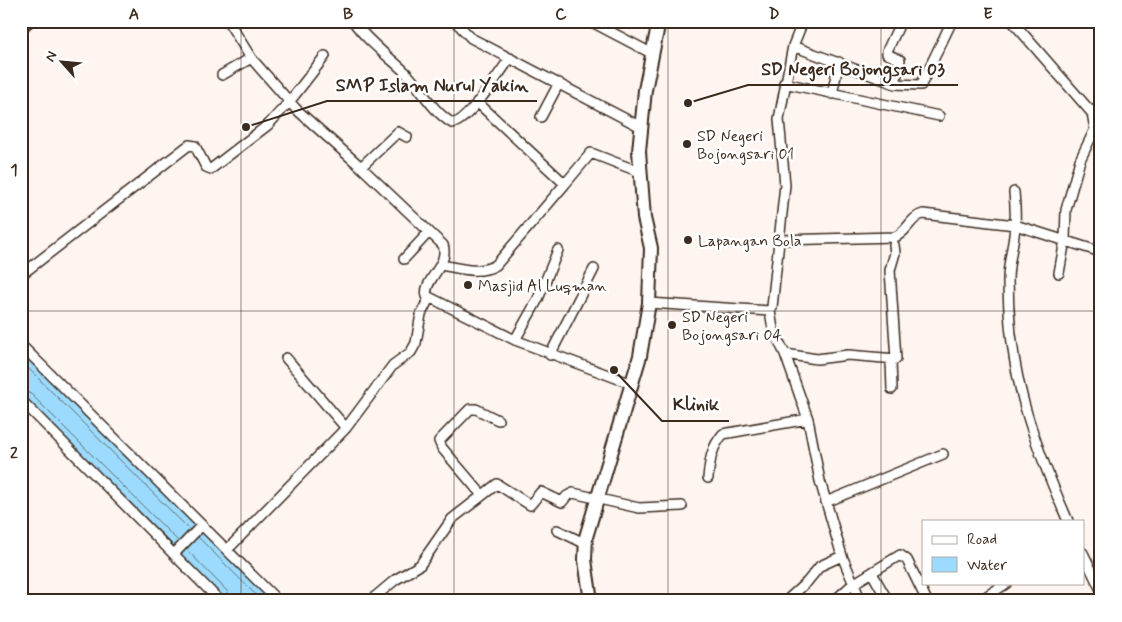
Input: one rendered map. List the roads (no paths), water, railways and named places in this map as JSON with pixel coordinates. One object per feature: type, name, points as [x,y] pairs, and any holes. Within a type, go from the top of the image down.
[{"type":"street","points":[[21,26],[27,21]]},
{"type":"street","points":[[228,21],[251,58],[296,109],[361,167],[444,247],[441,265],[427,288],[426,294],[429,298],[550,355],[632,384]]},
{"type":"street","points":[[353,21],[363,34],[406,73],[450,122],[456,123],[477,102],[510,58]]},
{"type":"street","points":[[454,21],[471,38],[641,127]]},
{"type":"street","points":[[590,21],[651,53]]},
{"type":"street","points":[[591,601],[585,560],[586,544],[643,343],[649,303],[650,248],[644,218],[640,172],[641,127],[651,53],[659,21]]},
{"type":"street","points":[[803,21],[793,46],[784,83],[779,119],[786,185],[770,311],[773,329],[785,354],[808,419],[816,468],[842,556],[861,601]]},
{"type":"street","points":[[895,84],[900,60],[887,54],[887,51],[901,21]]},
{"type":"street","points":[[793,46],[895,84],[923,85],[952,21]]},
{"type":"street","points":[[1012,21],[1092,113],[1095,129],[1080,160],[1068,200],[1065,240],[1059,273]]},
{"type":"street","points":[[21,275],[189,145],[195,146],[206,166],[211,169],[268,125],[290,101],[325,56]]},
{"type":"street","points":[[222,75],[251,58]]},
{"type":"street","points":[[832,94],[839,62]]},
{"type":"street","points":[[541,117],[560,83]]},
{"type":"street","points":[[784,83],[939,116]]},
{"type":"street","points":[[477,102],[564,184]]},
{"type":"street","points":[[1092,113],[1101,104]]},
{"type":"street","points":[[361,167],[398,132],[407,137]]},
{"type":"street","points":[[441,265],[472,270],[490,268],[496,264],[591,153],[640,172]]},
{"type":"street","points":[[1014,192],[1015,226],[1008,278],[1012,345],[1016,375],[1033,436],[1068,520]]},
{"type":"street","points":[[780,240],[896,237],[904,232],[915,218],[923,214],[1015,226],[1101,252]]},
{"type":"street","points":[[404,259],[429,232]]},
{"type":"street","points":[[785,354],[817,359],[848,355],[896,359],[890,270],[894,245]]},
{"type":"street","points":[[515,340],[538,299],[558,250]]},
{"type":"street","points":[[550,355],[594,269]]},
{"type":"street","points":[[227,550],[346,428],[393,365],[414,348],[419,320],[429,298]]},
{"type":"street","points":[[649,303],[770,311]]},
{"type":"street","points":[[21,346],[199,528],[227,550],[278,601]]},
{"type":"street","points":[[286,358],[346,428]]},
{"type":"street","points":[[891,360],[892,389]]},
{"type":"street","points":[[21,400],[176,552],[220,601]]},
{"type":"street","points":[[482,494],[442,448],[439,441],[470,409],[476,409],[498,420]]},
{"type":"street","points":[[708,478],[710,456],[714,444],[723,434],[808,419]]},
{"type":"street","points":[[826,502],[943,454]]},
{"type":"street","points":[[370,601],[395,580],[420,565],[446,526],[482,494],[499,484],[530,505],[541,492],[560,502],[573,493],[597,500],[650,509],[682,506]]},
{"type":"street","points":[[176,552],[199,528]]},
{"type":"street","points":[[557,530],[586,544]]},
{"type":"street","points":[[1084,555],[1101,590]]},
{"type":"street","points":[[786,601],[807,582],[820,566],[842,556]]},
{"type":"street","points":[[834,601],[853,584],[894,557],[903,556],[927,601]]},
{"type":"street","points":[[872,573],[888,601]]},
{"type":"street","points":[[979,601],[1005,584]]},
{"type":"water","points":[[21,345],[277,601],[220,601],[21,400]]},
{"type":"place","name":"SD Negeri Bojongsari 03","points":[[688,103]]},
{"type":"place","name":"SMP Islam Nurul Yakin","points":[[246,127]]},
{"type":"place","name":"SD Negeri Bojongsari 01","points":[[687,144]]},
{"type":"place","name":"Lapangan Bola","points":[[688,240]]},
{"type":"place","name":"Masjid Al Luqman","points":[[468,285]]},
{"type":"place","name":"SD Negeri Bojongsari 04","points":[[672,325]]},
{"type":"place","name":"Klinik","points":[[614,370]]}]
